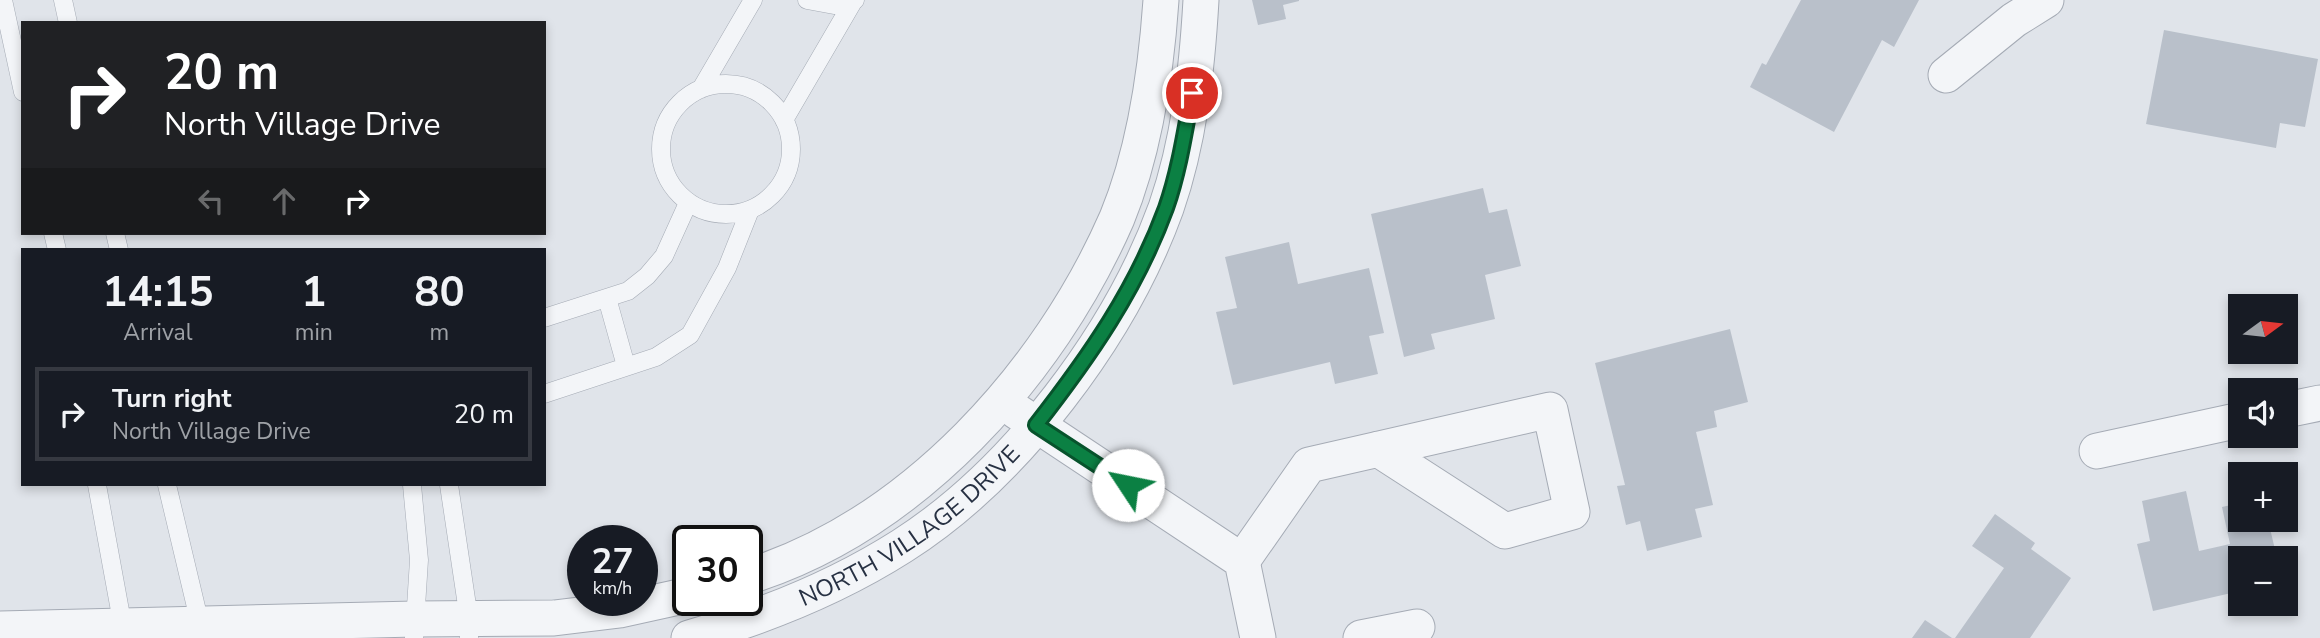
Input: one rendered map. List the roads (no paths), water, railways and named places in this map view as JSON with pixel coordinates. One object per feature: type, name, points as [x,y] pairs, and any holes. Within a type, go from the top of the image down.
[{"type":"street","name":"NORTH VILLAGE DRIVE","points":[[763,572],[814,550],[914,486],[1002,401],[1060,325],[1117,217],[1134,166],[1155,59],[1161,0]]},
{"type":"street","name":"NORTH VILLAGE DRIVE","points":[[688,638],[783,607],[843,579],[902,546],[948,512],[994,471],[1036,425],[1083,365],[1115,315],[1166,208],[1184,139],[1197,69],[1201,0]]},
{"type":"street","points":[[1946,75],[2014,20],[2046,0]]},
{"type":"street","points":[[1002,401],[1242,561],[1258,638]]},
{"type":"street","points":[[2298,408],[2320,403]]},
{"type":"street","points":[[1242,561],[1309,465],[1378,449],[1550,410],[1572,512],[1505,531],[1378,449]]},
{"type":"street","points":[[2096,451],[2228,423]]},
{"type":"street","points":[[0,629],[123,627],[201,632],[469,629],[620,610],[672,599]]},
{"type":"street","points":[[1361,638],[1417,627]]},
{"type":"lane","points":[[3,0],[21,83]]},
{"type":"lane","points":[[63,0],[68,21]]},
{"type":"lane","points":[[701,89],[753,0]]},
{"type":"lane","points":[[807,0],[834,5],[855,0]]},
{"type":"lane","points":[[784,120],[855,0]]},
{"type":"lane","points":[[733,84],[754,90],[772,103],[784,120],[791,141],[790,162],[782,183],[768,199],[750,210],[729,215],[707,212],[688,203],[673,188],[663,169],[660,147],[664,126],[675,107],[701,89],[712,85],[733,84]]},
{"type":"lane","points":[[546,317],[628,291],[647,276],[664,256],[688,203]]},
{"type":"lane","points":[[546,393],[656,357],[690,335],[727,268],[750,210]]},
{"type":"lane","points":[[607,298],[626,366]]},
{"type":"lane","points":[[97,486],[123,627]]},
{"type":"lane","points":[[167,486],[201,632]]},
{"type":"lane","points":[[412,486],[419,560],[414,628]]},
{"type":"lane","points":[[449,486],[469,629]]}]
